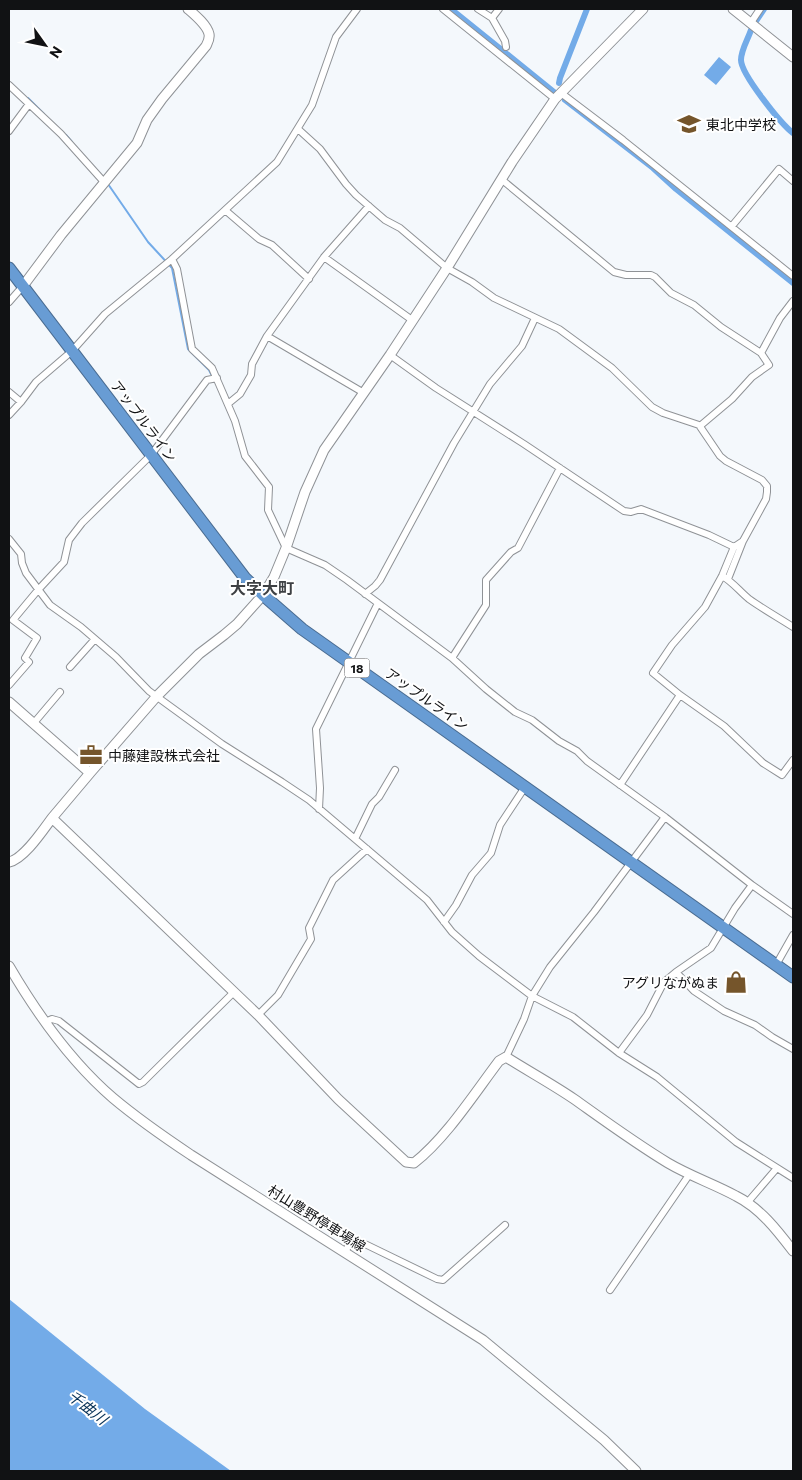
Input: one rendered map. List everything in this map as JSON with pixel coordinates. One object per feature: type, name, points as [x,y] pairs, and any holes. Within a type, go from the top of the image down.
[{"type":"highway","name":"アップルライン","points":[[9,268],[245,578],[263,595],[302,629],[793,977]]},
{"type":"street","points":[[9,415],[36,382],[72,351],[105,314],[172,258],[277,162],[312,105],[336,37],[357,9]]},
{"type":"street","points":[[443,9],[558,96],[623,140],[793,276]]},
{"type":"street","points":[[478,9],[492,18],[505,41],[506,47]]},
{"type":"street","points":[[492,18],[499,9]]},
{"type":"street","points":[[9,862],[12,862],[21,855],[156,696],[199,654],[237,624],[263,595],[274,577],[305,492],[324,450],[447,268],[501,179],[558,96],[644,9]]},
{"type":"street","points":[[733,9],[793,57]]},
{"type":"street","points":[[750,24],[760,9]]},
{"type":"street","points":[[9,302],[137,143],[147,120],[206,46],[209,34],[193,10]]},
{"type":"street","points":[[9,85],[61,134],[104,182]]},
{"type":"street","points":[[9,131],[29,104]]},
{"type":"street","points":[[298,129],[320,149],[346,184],[369,206],[385,220],[400,228],[447,268],[472,282],[494,298],[558,328],[612,368],[652,407],[663,413],[691,421],[700,426],[720,456],[762,480],[767,486],[766,499],[725,578],[705,607],[672,644],[653,674],[724,726],[763,763],[782,775],[793,760]]},
{"type":"street","points":[[732,226],[779,169],[793,181]]},
{"type":"street","points":[[501,179],[614,272],[626,275],[651,275],[655,277],[671,293],[694,305],[721,327],[761,353],[769,365],[752,377],[732,399],[700,426]]},
{"type":"street","points":[[228,403],[240,394],[251,376],[252,364],[267,336],[324,257],[369,206]]},
{"type":"street","points":[[225,210],[259,239],[272,245],[309,279]]},
{"type":"street","points":[[324,257],[412,320]]},
{"type":"street","points":[[172,258],[177,269],[192,349],[212,368],[236,421],[245,456],[269,487],[268,510],[286,548],[325,565],[378,603],[452,658],[514,712],[532,720],[559,741],[577,751],[587,761],[793,914]]},
{"type":"street","points":[[761,353],[780,318],[793,301]]},
{"type":"street","points":[[365,594],[380,580],[454,443],[496,376],[522,346],[534,318]]},
{"type":"street","points":[[267,336],[364,393]]},
{"type":"street","points":[[390,354],[436,388],[624,511],[630,512],[640,509],[710,535],[734,547]]},
{"type":"street","points":[[9,685],[29,662],[25,658],[37,638],[13,620],[64,562],[69,540],[82,523],[151,455],[207,380],[217,378]]},
{"type":"street","points":[[9,392],[21,402]]},
{"type":"street","points":[[452,658],[486,605],[486,580],[511,552],[518,548],[560,468]]},
{"type":"street","points":[[9,539],[21,554],[26,573],[50,605],[116,657],[149,691],[222,744],[319,808],[427,900],[452,932],[479,956],[532,996],[574,1017],[619,1053],[657,1077],[736,1142],[793,1178]]},
{"type":"street","points":[[725,578],[734,547],[743,541]]},
{"type":"street","points":[[725,578],[749,599],[793,627]]},
{"type":"street","points":[[319,808],[320,788],[316,728],[378,603]]},
{"type":"street","points":[[70,667],[95,639]]},
{"type":"street","points":[[33,724],[60,692]]},
{"type":"street","points":[[620,784],[680,695]]},
{"type":"street","points":[[9,702],[90,773]]},
{"type":"street","points":[[355,839],[372,804],[379,797],[395,770]]},
{"type":"street","points":[[444,922],[456,905],[472,875],[491,853],[500,825],[525,787]]},
{"type":"street","points":[[52,818],[258,1014],[338,1099],[406,1162],[414,1163],[425,1154],[458,1116],[498,1060],[506,1057],[532,996],[550,967],[631,863],[664,817]]},
{"type":"street","points":[[258,1014],[278,995],[311,939],[309,928],[333,880],[367,849]]},
{"type":"street","points":[[619,1053],[647,1015],[664,982],[711,948],[722,928],[752,885]]},
{"type":"street","points":[[776,965],[793,934]]},
{"type":"street","name":"村山豊野停車場線","points":[[9,966],[28,998],[74,1059],[105,1090],[148,1125],[191,1155],[483,1340],[604,1440],[636,1471]]},
{"type":"street","points":[[676,972],[694,991],[724,1011],[755,1025],[793,1049]]},
{"type":"street","points":[[45,1022],[59,1020],[139,1084],[234,992]]},
{"type":"street","points":[[506,1057],[573,1098],[661,1159],[738,1196],[772,1224],[793,1250]]},
{"type":"street","points":[[747,1203],[777,1168]]},
{"type":"street","points":[[610,1290],[689,1174]]},
{"type":"street","points":[[345,1252],[353,1240],[443,1280],[505,1224]]},
{"type":"water","points":[[719,57],[731,67],[716,85],[704,75]]},
{"type":"water","name":"千曲川","points":[[9,1299],[145,1409],[231,1471],[9,1471]]},
{"type":"waterway","points":[[451,9],[554,92]]},
{"type":"waterway","points":[[559,83],[587,9]]},
{"type":"waterway","points":[[756,21],[764,9]]},
{"type":"waterway","points":[[751,30],[742,52],[741,60],[743,67],[762,98],[793,133]]},
{"type":"waterway","points":[[28,98],[44,114]]},
{"type":"waterway","points":[[565,100],[653,168],[676,189],[793,283]]},
{"type":"waterway","points":[[66,135],[72,142]]},
{"type":"waterway","points":[[108,184],[148,242],[172,268],[188,349],[211,374]]},
{"type":"place","name":"東北中学校","points":[[689,124]]},
{"type":"place","name":"中藤建設株式会社","points":[[91,755]]},
{"type":"place","name":"アグリながぬま","points":[[736,982]]},
{"type":"district","name":"大字大町","points":[[262,587]]}]
